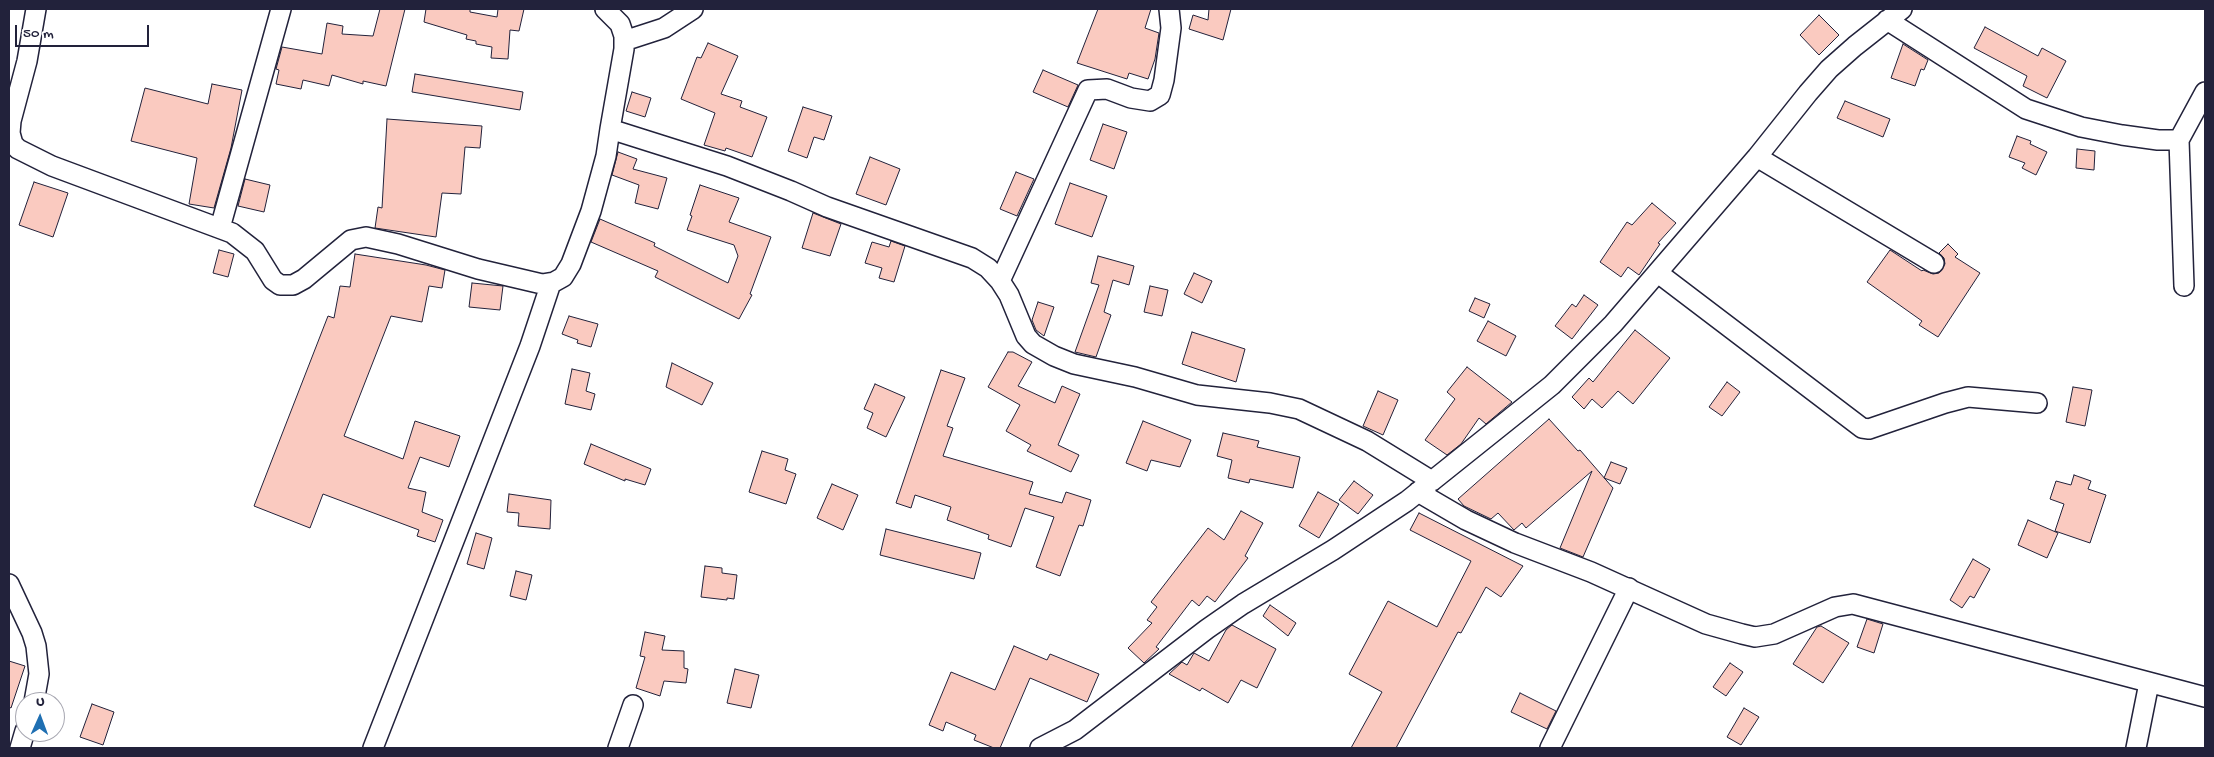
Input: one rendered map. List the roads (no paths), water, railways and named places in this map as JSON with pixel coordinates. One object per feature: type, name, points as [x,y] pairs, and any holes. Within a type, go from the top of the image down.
[{"type":"street","points":[[36,9],[26,61],[10,121],[10,139],[18,149],[52,166],[232,233],[247,244],[261,260],[273,280],[280,285],[293,285],[304,279],[351,240],[366,237],[398,244],[478,269],[542,284],[551,283],[563,277],[571,264],[601,178],[624,41],[620,24],[605,9]]},
{"type":"street","points":[[220,228],[282,9]]},
{"type":"street","points":[[624,41],[664,28],[693,9]]},
{"type":"street","points":[[1000,281],[1088,90],[1107,89],[1131,98],[1150,101],[1160,95],[1164,80],[1171,28],[1169,9]]},
{"type":"street","points":[[1040,748],[1075,730],[1236,609],[1364,530],[1425,486],[1552,385],[1578,361],[1658,273],[1829,69],[1902,9]]},
{"type":"street","points":[[1887,20],[2026,109],[2081,127],[2158,140],[2179,140]]},
{"type":"street","points":[[2184,286],[2179,140],[2205,92]]},
{"type":"street","points":[[610,129],[727,166],[827,207],[972,258],[988,268],[1000,281],[1009,295],[1026,336],[1034,344],[1054,356],[1074,364],[1197,395],[1270,403],[1299,409],[1367,441],[1466,520],[1515,544],[1629,588],[1706,624],[1755,637],[1774,634],[1834,607],[1853,604],[2205,697]]},
{"type":"street","points":[[1757,157],[1934,263]]},
{"type":"street","points":[[1658,273],[1862,428],[1869,429],[1944,402],[1968,397],[2037,403]]},
{"type":"street","points":[[372,748],[530,346],[551,283]]},
{"type":"street","points":[[9,584],[32,633],[36,646],[38,674],[35,692]]},
{"type":"street","points":[[1550,748],[1629,588]]},
{"type":"street","points":[[2136,748],[2149,682]]},
{"type":"street","points":[[618,748],[633,705]]}]
